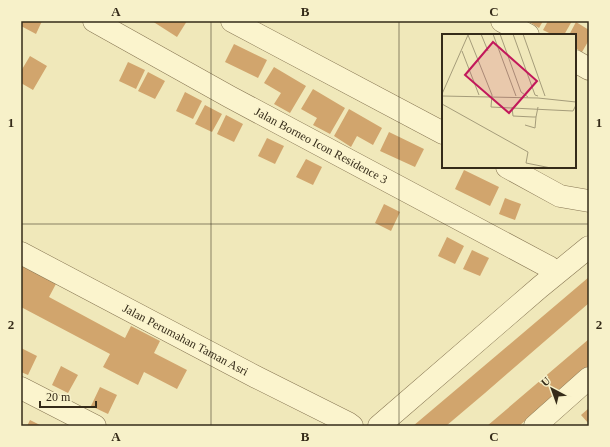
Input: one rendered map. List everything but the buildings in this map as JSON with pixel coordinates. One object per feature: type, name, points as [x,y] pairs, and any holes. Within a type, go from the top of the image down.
[{"type":"street","name":"Jalan Borneo Icon Residence 3","points":[[94,21],[230,97],[549,267]]},
{"type":"street","points":[[232,21],[442,132]]},
{"type":"street","points":[[502,21],[526,34]]},
{"type":"street","points":[[576,62],[589,69]]},
{"type":"street","points":[[510,168],[560,196],[589,201]]},
{"type":"street","points":[[379,426],[540,287],[589,247]]},
{"type":"street","name":"Jalan Perumahan Taman Asri","points":[[21,253],[352,426]]},
{"type":"street","points":[[535,426],[589,378]]},
{"type":"street","points":[[21,388],[95,426]]}]
